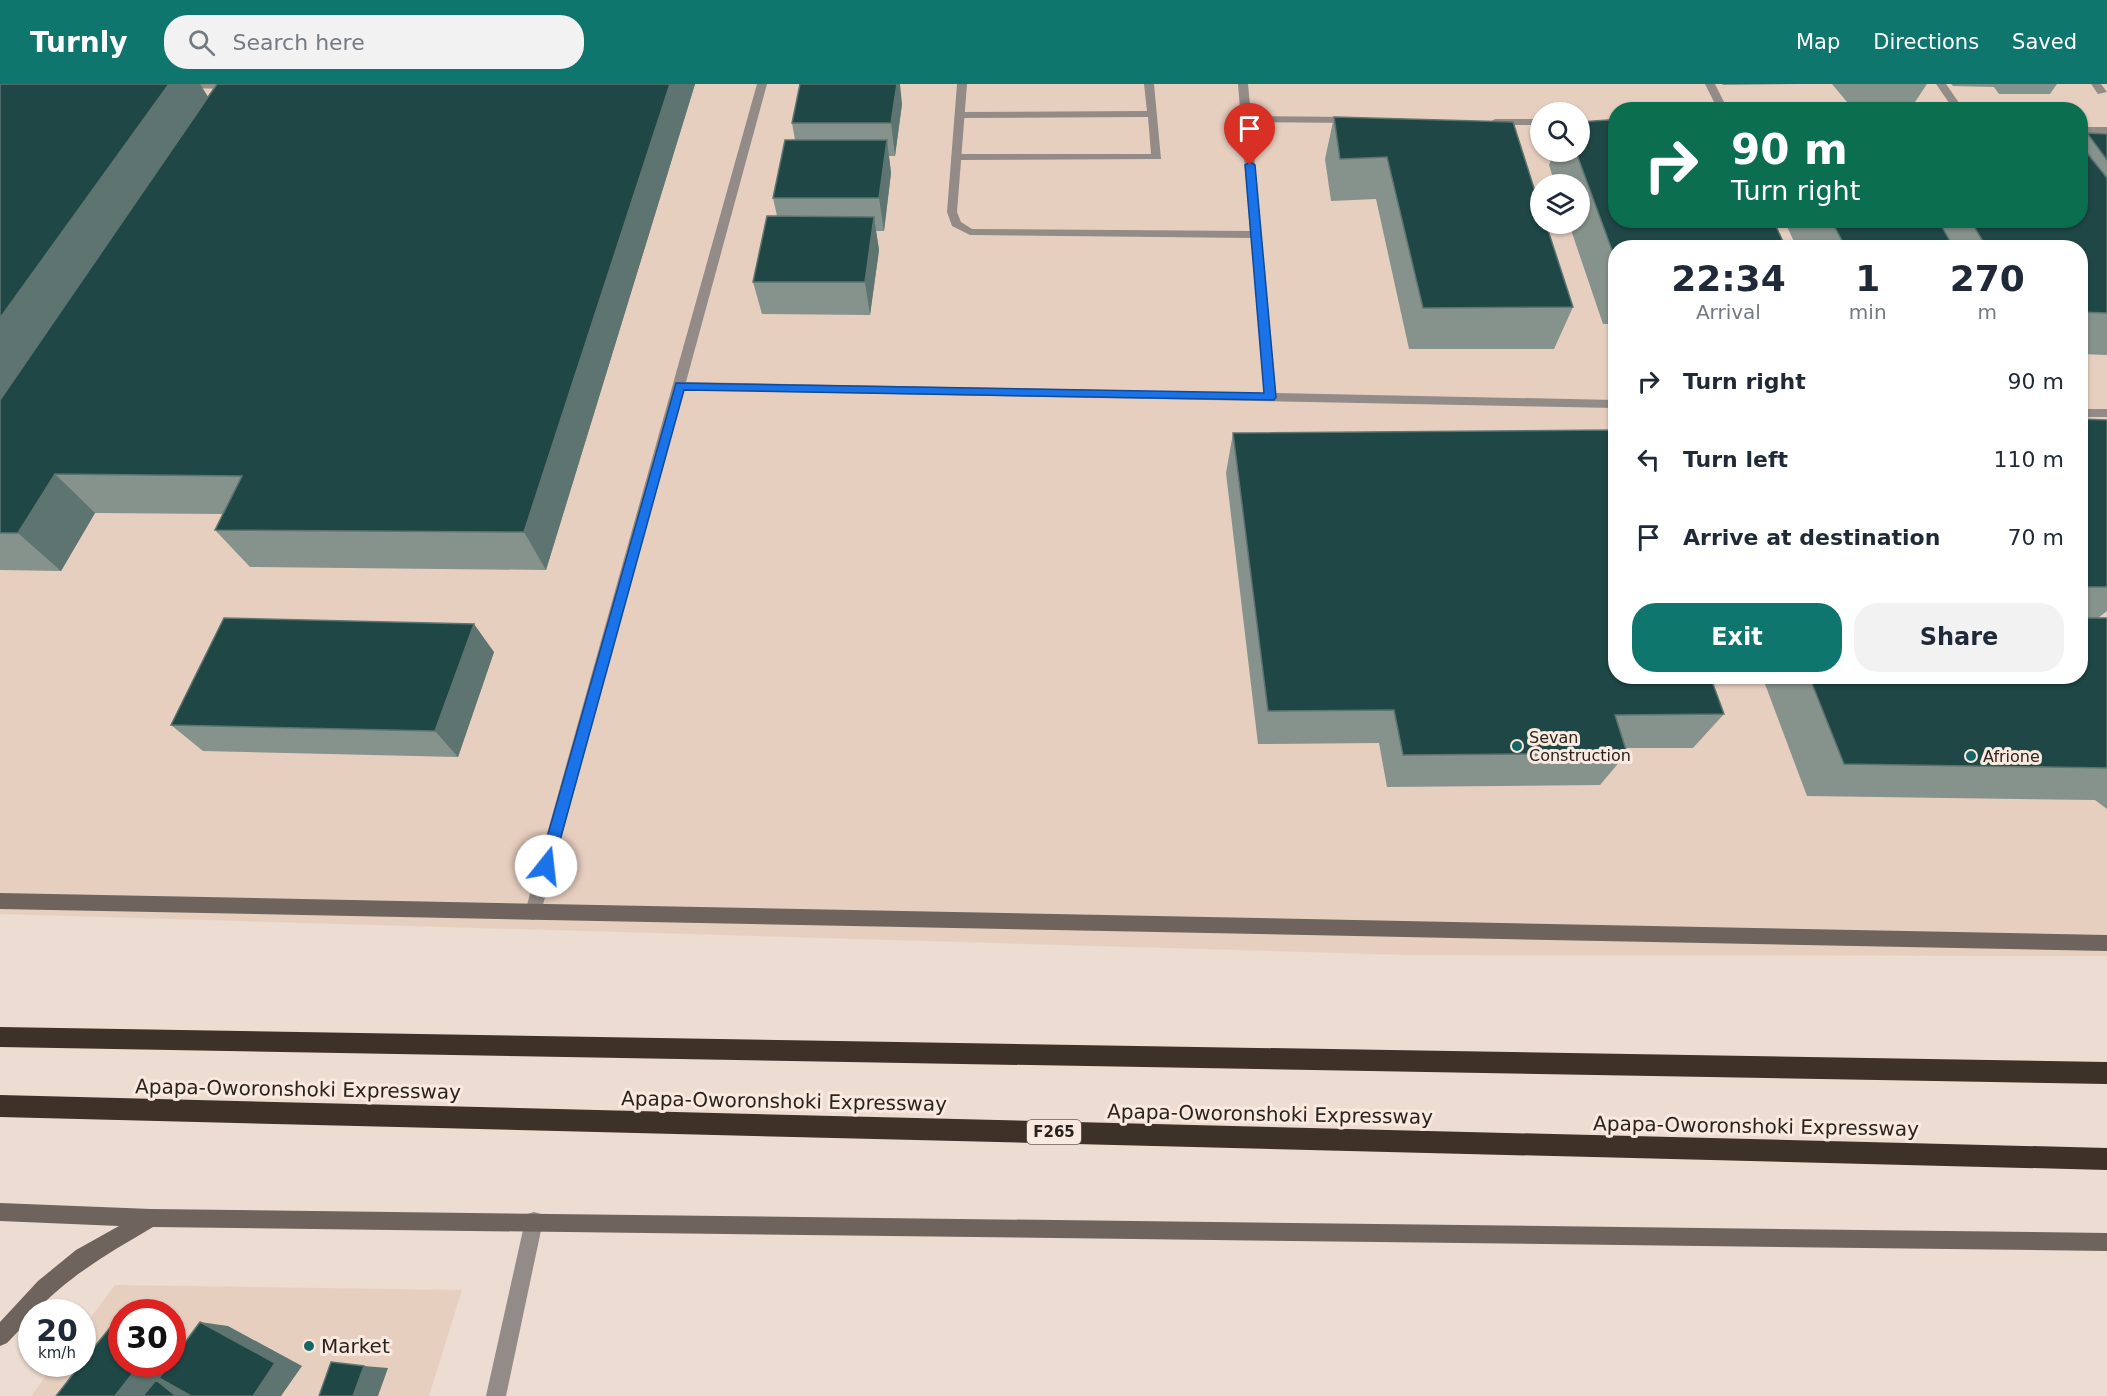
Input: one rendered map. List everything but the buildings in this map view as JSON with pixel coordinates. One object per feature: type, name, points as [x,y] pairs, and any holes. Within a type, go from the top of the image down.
[{"type":"highway","points":[[0,1037],[2107,1073]]},
{"type":"highway","name":"Apapa-Oworonshoki Expressway","points":[[0,1106],[2107,1159]]},
{"type":"main road","points":[[0,901],[2107,943]]},
{"type":"main road","points":[[0,1212],[151,1218],[2107,1242]]},
{"type":"main road","points":[[0,1336],[45,1288],[83,1257],[151,1218]]},
{"type":"street","points":[[533,912],[762,84]]},
{"type":"street","points":[[962,84],[952,212],[956,224],[970,232],[1256,235]]},
{"type":"street","points":[[956,157],[1157,157],[1149,84]]},
{"type":"street","points":[[1243,84],[1270,397]]},
{"type":"street","points":[[1710,84],[1719,102]]},
{"type":"street","points":[[1941,84],[1953,102]]},
{"type":"street","points":[[165,85],[243,88]]},
{"type":"street","points":[[960,115],[1152,114]]},
{"type":"street","points":[[1246,118],[1364,120]]},
{"type":"street","points":[[1482,122],[1530,123]]},
{"type":"street","points":[[2088,130],[2107,130]]},
{"type":"street","points":[[680,386],[1608,404]]},
{"type":"street","points":[[2088,413],[2107,413]]},
{"type":"street","points":[[496,1396],[534,1221]]},
{"type":"shaded area","points":[[0,84],[2107,84],[2107,956],[1405,955],[0,914]]},
{"type":"shaded area","name":"Market","points":[[115,1285],[462,1290],[429,1396],[31,1396],[45,1377],[96,1377],[96,1311]]},
{"type":"place","name":"Sevan Construction","points":[[1517,746]]},
{"type":"place","name":"Afrione","points":[[1971,756]]},
{"type":"place","name":"Market","points":[[309,1346]]},
{"type":"route","points":[[546,866],[680,386],[1270,397],[1250,165]]}]
